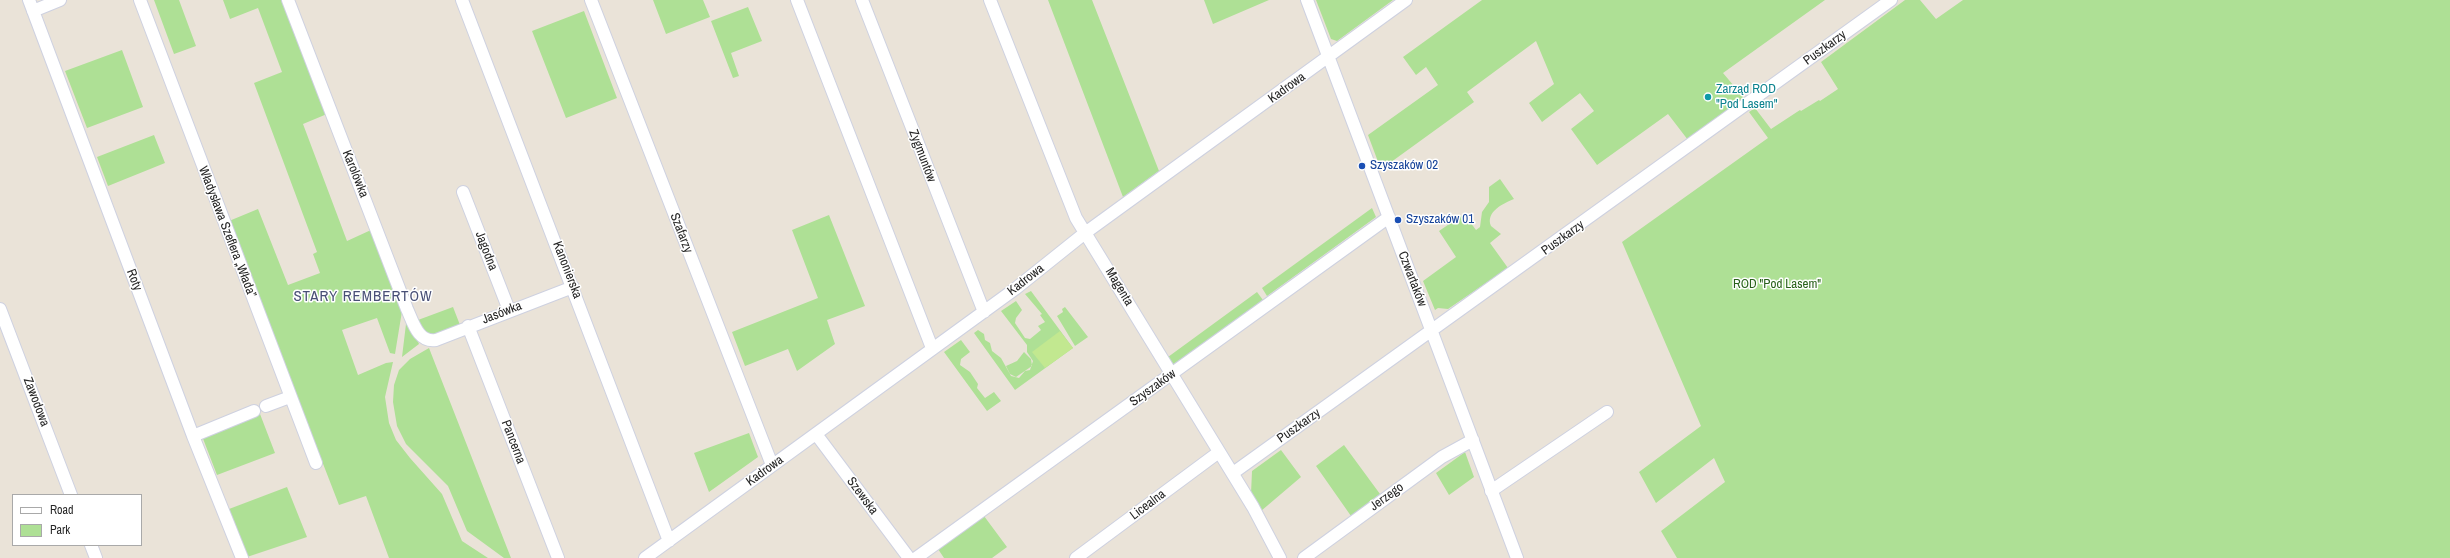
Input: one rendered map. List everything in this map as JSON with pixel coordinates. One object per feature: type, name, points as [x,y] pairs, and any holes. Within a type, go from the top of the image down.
[{"type":"street","points":[[31,5],[60,0]]},
{"type":"street","name":"Władysława Szeflera „Włada”","points":[[140,0],[316,464]]},
{"type":"street","name":"Karolówka","points":[[288,0],[412,320],[420,335],[431,341]]},
{"type":"street","name":"Kanonierska","points":[[462,0],[669,540]]},
{"type":"street","name":"Szafarzy","points":[[591,0],[772,465]]},
{"type":"street","points":[[797,0],[932,348]]},
{"type":"street","name":"Zygmuntów","points":[[862,0],[984,312]]},
{"type":"street","name":"Magenta","points":[[990,0],[1076,218],[1233,473],[1280,558]]},
{"type":"street","name":"Czwartaków","points":[[1307,0],[1517,558]]},
{"type":"street","name":"Kadrowa","points":[[645,558],[932,348],[984,312],[1085,233],[1318,66],[1328,56],[1406,0]]},
{"type":"street","name":"Puszkarzy","points":[[1233,473],[1432,332],[1891,0]]},
{"type":"street","name":"Roty","points":[[31,5],[193,436],[242,558]]},
{"type":"street","name":"Jagodna","points":[[463,192],[509,310]]},
{"type":"street","name":"Szyszaków","points":[[916,558],[1389,217]]},
{"type":"street","name":"Jasówka","points":[[431,341],[509,310],[573,287]]},
{"type":"street","name":"Zawodowa","points":[[0,310],[71,494]]},
{"type":"street","name":"Pancerna","points":[[468,326],[558,558]]},
{"type":"street","points":[[266,406],[290,396]]},
{"type":"street","points":[[193,436],[254,411]]},
{"type":"street","points":[[1491,491],[1608,412]]},
{"type":"street","name":"Szewska","points":[[816,434],[909,558]]},
{"type":"street","name":"Jerzego","points":[[1304,558],[1442,457],[1473,440]]},
{"type":"street","name":"Licealna","points":[[1076,558],[1219,452]]},
{"type":"street","points":[[91,546],[96,558]]},
{"type":"green space","points":[[154,0],[179,0],[196,46],[174,54]]},
{"type":"green space","points":[[223,0],[282,0],[327,114],[303,124],[347,241],[371,230],[403,305],[395,354],[390,353],[377,318],[342,330],[358,375],[386,363],[393,362],[385,397],[389,423],[396,440],[442,494],[462,541],[488,558],[389,558],[366,496],[339,505],[229,221],[258,209],[288,285],[320,273],[313,254],[317,252],[254,83],[282,72],[258,8],[230,19]]},
{"type":"green space","points":[[653,0],[703,0],[710,17],[666,34]]},
{"type":"green space","points":[[1048,0],[1092,0],[1159,171],[1123,197]]},
{"type":"green space","points":[[1204,0],[1269,0],[1213,24]]},
{"type":"green space","points":[[1316,0],[1393,0],[1337,41],[1331,39]]},
{"type":"green space","points":[[1482,0],[1825,0],[1723,73],[1745,99],[1688,140],[1668,114],[1597,165],[1571,129],[1594,111],[1580,93],[1542,122],[1529,103],[1554,84],[1536,41],[1467,92],[1474,102],[1387,165],[1380,167],[1368,135],[1438,85],[1426,67],[1416,75],[1403,57]]},
{"type":"green space","name":"ROD \"Pod Lasem\"","points":[[1905,0],[1920,0],[1936,19],[1963,0],[2450,0],[2450,558],[1677,558],[1661,531],[1725,482],[1714,458],[1656,503],[1639,472],[1701,426],[1622,242],[1768,138],[1749,112],[1755,108],[1771,129],[1800,110],[1801,111],[1819,100],[1820,101],[1838,89],[1821,62]]},
{"type":"green space","points":[[748,7],[762,41],[731,53],[739,76],[733,78],[711,21]]},
{"type":"green space","points":[[584,11],[617,98],[566,118],[532,31]]},
{"type":"green space","points":[[122,50],[143,107],[87,128],[65,71]]},
{"type":"green space","points":[[154,135],[165,163],[108,186],[97,157]]},
{"type":"green space","points":[[1500,179],[1514,199],[1505,203],[1493,212],[1490,221],[1491,226],[1501,234],[1490,243],[1508,268],[1448,309],[1438,308],[1435,310],[1423,281],[1456,257],[1439,231],[1464,214],[1476,230],[1480,227],[1482,212],[1489,202],[1489,187]]},
{"type":"green space","points":[[1372,208],[1376,217],[1267,296],[1262,288]]},
{"type":"green space","points":[[829,215],[865,306],[827,320],[835,344],[797,371],[788,349],[745,366],[732,332],[818,298],[792,230]]},
{"type":"green space","points":[[1031,291],[1073,348],[1015,390],[974,333],[978,330],[984,334],[985,340],[990,343],[992,351],[1001,358],[1011,376],[1019,378],[1025,371],[1030,370],[1033,361],[1027,352],[1027,345],[1001,311],[1016,301],[1022,310],[1016,318],[1015,323],[1025,338],[1030,339],[1041,330],[1038,326],[1045,322],[1040,315],[1042,314],[1025,294]]},
{"type":"green space","points":[[1257,292],[1263,300],[1173,365],[1168,357]]},
{"type":"green space","points":[[453,307],[460,325],[434,337],[424,334],[418,320]]},
{"type":"green space","points":[[1065,307],[1088,337],[1075,346],[1057,316],[1063,312],[1062,309]]},
{"type":"green space","points":[[409,319],[419,344],[402,357],[406,324]]},
{"type":"green space","points":[[1060,331],[1073,348],[1045,368],[1032,352]]},
{"type":"green space","points":[[961,340],[970,352],[961,359],[960,365],[970,372],[978,384],[977,388],[985,398],[994,392],[1001,401],[987,411],[944,352]]},
{"type":"green space","points":[[429,348],[511,558],[504,558],[467,531],[448,486],[406,444],[397,426],[393,402],[394,385],[399,370],[410,359]]},
{"type":"green space","points":[[1024,352],[1031,359],[1032,366],[1016,377],[1010,374],[1006,366],[1017,361]]},
{"type":"green space","points":[[260,414],[275,453],[217,475],[202,436]]},
{"type":"green space","points":[[749,433],[758,457],[709,492],[694,453]]},
{"type":"green space","points":[[1344,445],[1380,494],[1351,516],[1316,466]]},
{"type":"green space","points":[[1281,450],[1301,477],[1261,511],[1251,494],[1252,471]]},
{"type":"green space","points":[[1465,452],[1474,477],[1449,495],[1436,473]]},
{"type":"green space","points":[[287,487],[307,537],[247,557],[229,509]]},
{"type":"green space","points":[[984,516],[1007,547],[992,558],[944,558],[938,549]]},
{"type":"place","name":"Zarząd ROD \"Pod Lasem\"","points":[[1708,97]]},
{"type":"place","name":"Szyszaków 02","points":[[1362,166]]},
{"type":"place","name":"Szyszaków 01","points":[[1398,220]]},
{"type":"district","name":"STARY REMBERTÓW","points":[[363,297]]}]
